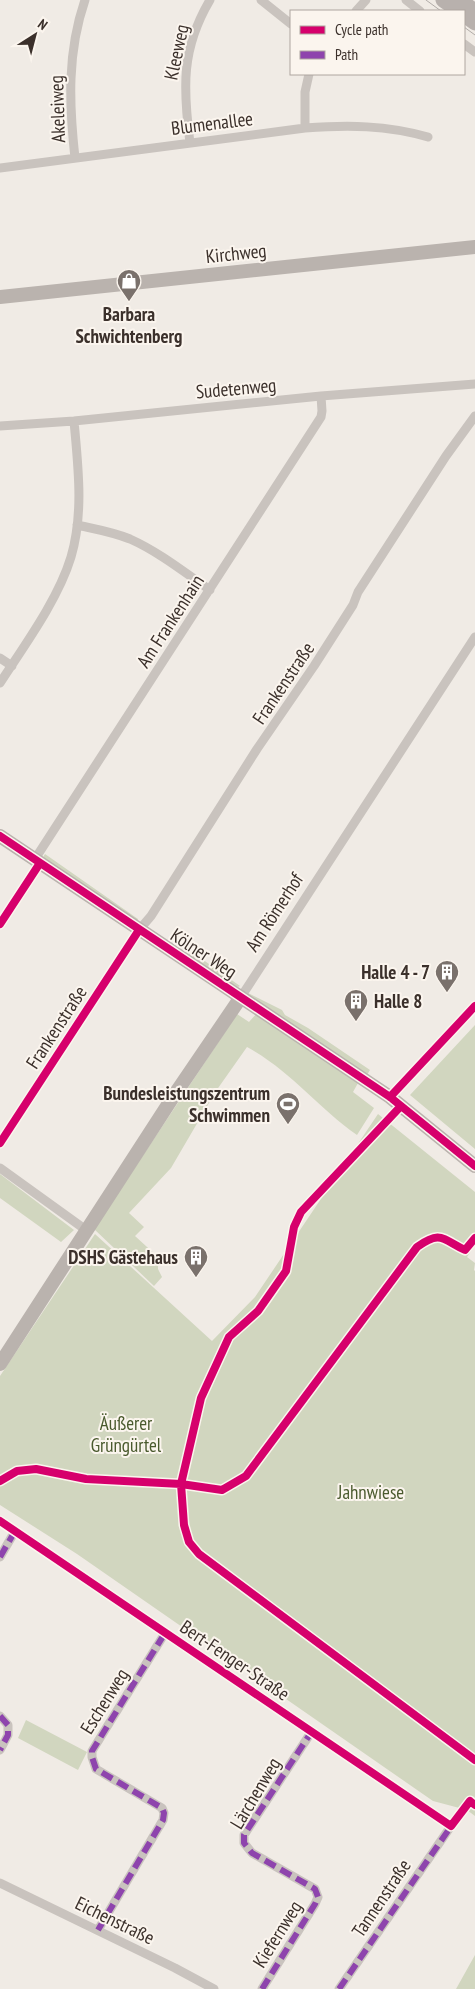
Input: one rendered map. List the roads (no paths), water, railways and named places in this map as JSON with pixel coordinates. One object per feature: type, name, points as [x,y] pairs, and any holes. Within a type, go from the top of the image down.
[{"type":"main road","points":[[443,0],[458,10]]},
{"type":"main road","points":[[460,0],[475,11]]},
{"type":"street","name":"Akeleiweg","points":[[75,158],[70,75],[74,46],[85,0]]},
{"type":"street","name":"Kleeweg","points":[[190,143],[184,90],[186,66],[201,16],[210,0]]},
{"type":"street","points":[[261,0],[290,23]]},
{"type":"street","points":[[357,10],[366,0]]},
{"type":"street","points":[[406,0],[419,10]]},
{"type":"street","points":[[305,128],[305,92],[309,75]]},
{"type":"street","name":"Blumenallee","points":[[0,168],[305,128],[350,125],[401,130],[428,137]]},
{"type":"street","name":"Kirchweg","points":[[0,297],[475,247]]},
{"type":"street","name":"Sudetenweg","points":[[0,426],[74,421],[321,396],[475,384]]},
{"type":"street","name":"Am Frankenhain","points":[[0,924],[37,861],[321,417],[321,396]]},
{"type":"street","name":"Frankenstraße","points":[[0,1143],[139,930],[151,916],[257,749],[277,723],[324,651],[353,605],[358,592],[446,456],[475,416]]},
{"type":"street","points":[[0,684],[60,586],[71,557],[77,525],[80,479],[74,421]]},
{"type":"street","points":[[77,525],[130,539],[155,553],[210,590]]},
{"type":"street","name":"Am Römerhof","points":[[0,1364],[475,636]]},
{"type":"street","points":[[0,658],[12,666]]},
{"type":"street","name":"Kölner Weg","points":[[0,836],[390,1097],[475,1166]]},
{"type":"street","points":[[390,1097],[475,1006]]},
{"type":"street","points":[[0,1168],[86,1230]]},
{"type":"street","name":"Bert-Fenger-Straße","points":[[0,1521],[451,1826]]},
{"type":"street","points":[[0,1557],[15,1531]]},
{"type":"street","name":"Eschenweg","points":[[98,1930],[164,1818],[164,1813],[162,1808],[96,1769],[92,1751],[165,1633]]},
{"type":"street","points":[[0,1716],[8,1725],[8,1735],[0,1750]]},
{"type":"street","name":"Lärchenweg","points":[[312,1731],[244,1836],[244,1844],[252,1853],[315,1889],[318,1897]]},
{"type":"street","name":"Tannenstraße","points":[[339,1989],[451,1826]]},
{"type":"street","name":"Eichenstraße","points":[[0,1883],[175,1968],[214,1989]]},
{"type":"street","name":"Kiefernweg","points":[[262,1989],[318,1897]]},
{"type":"tram line","points":[[426,0],[440,10]]},
{"type":"tram line","points":[[465,28],[475,35]]},
{"type":"place","name":"Barbara Schwichtenberg","points":[[129,302]]},
{"type":"place","name":"Halle 4 - 7","points":[[447,993]]},
{"type":"place","name":"Halle 8","points":[[356,1022]]},
{"type":"place","name":"Bundesleistungszentrum Schwimmen","points":[[288,1125]]},
{"type":"place","name":"DSHS Gästehaus","points":[[196,1278]]},
{"type":"park label","name":"Äußerer Grüngürtel","points":[[126,1434]]},
{"type":"park label","name":"Jahnwiese","points":[[371,1492]]}]
